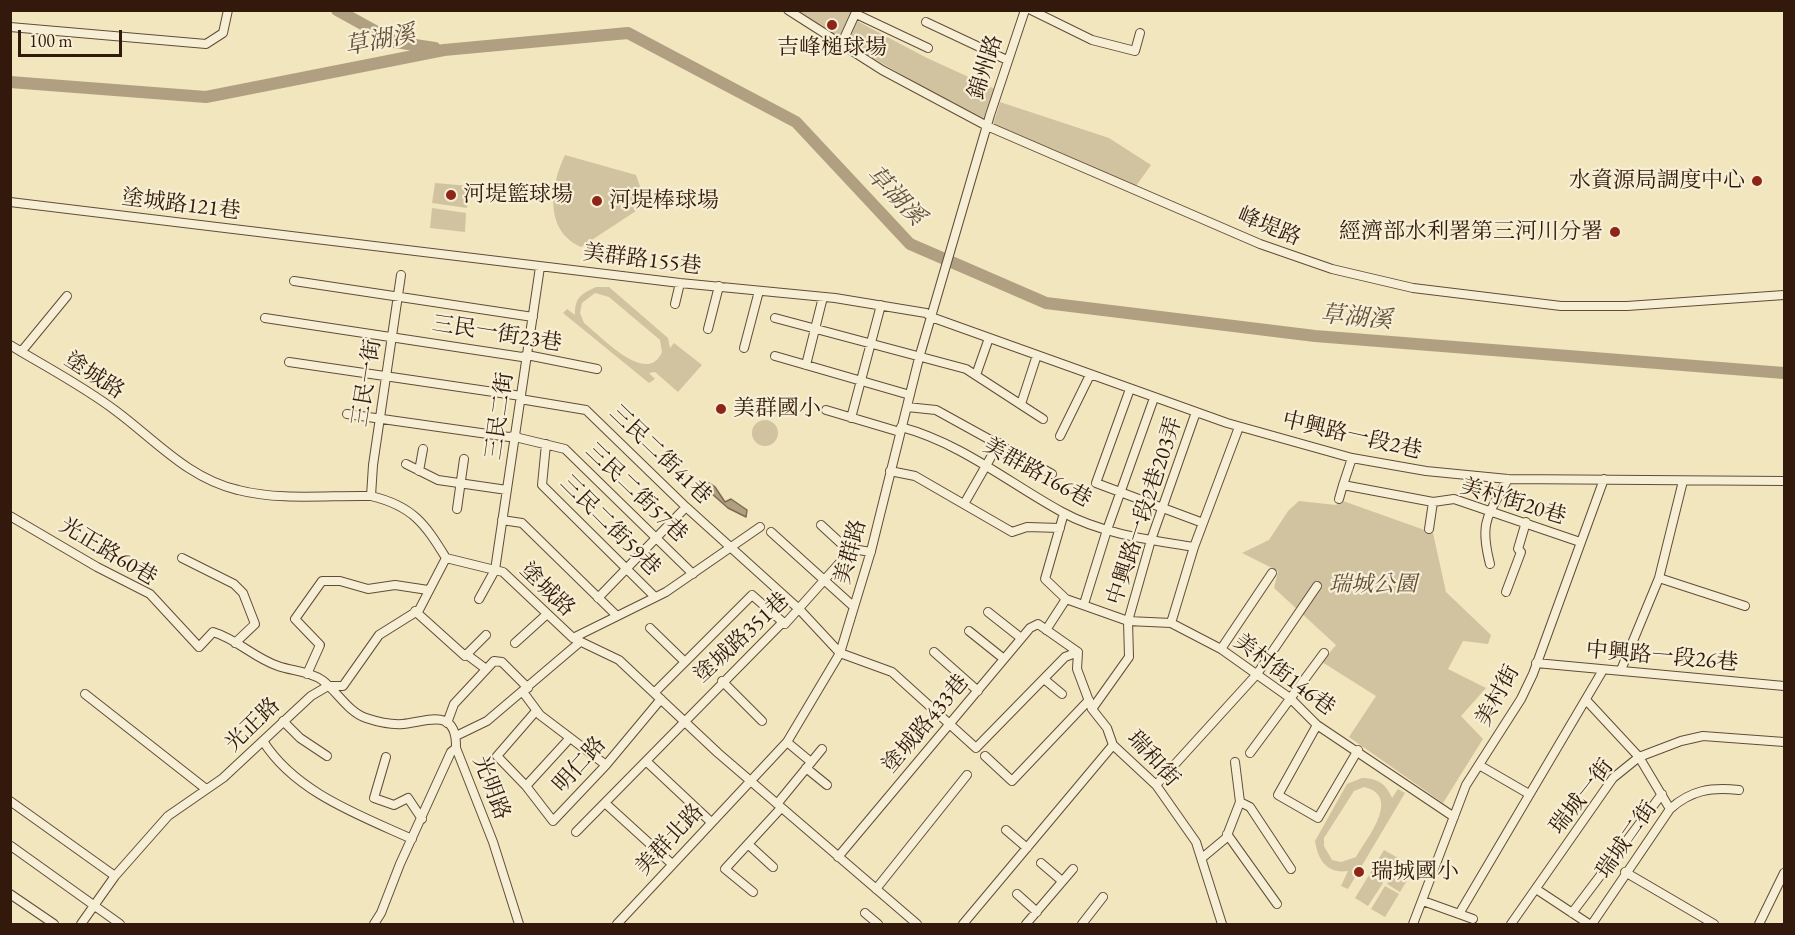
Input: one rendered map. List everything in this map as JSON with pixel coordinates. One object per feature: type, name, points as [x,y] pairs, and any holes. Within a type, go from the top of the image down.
[{"type":"street","points":[[10,27],[206,44],[223,33],[228,10]]},
{"type":"street","name":"峰堤路","points":[[788,10],[841,45],[985,130],[1260,244],[1332,268],[1413,288],[1537,304],[1586,307],[1785,295]]},
{"type":"street","name":"錦州路","points":[[934,307],[985,130],[1025,10]]},
{"type":"street","points":[[1032,10],[1092,40],[1136,51],[1140,33]]},
{"type":"street","points":[[841,45],[857,12],[928,48]]},
{"type":"street","points":[[926,22],[1007,60]]},
{"type":"street","name":"塗城路121巷","points":[[10,202],[347,243]]},
{"type":"street","name":"美群路155巷","points":[[347,243],[680,284],[823,297],[926,313],[931,317]]},
{"type":"street","name":"三民二街","points":[[483,598],[495,570],[540,267]]},
{"type":"street","name":"三民一街","points":[[371,496],[379,417],[401,275]]},
{"type":"street","points":[[294,281],[533,317]]},
{"type":"street","points":[[675,304],[680,284]]},
{"type":"street","points":[[708,329],[719,286]]},
{"type":"street","points":[[744,348],[759,291]]},
{"type":"street","points":[[21,352],[67,296]]},
{"type":"street","points":[[806,365],[823,297]]},
{"type":"street","points":[[851,418],[881,305]]},
{"type":"street","name":"美群路","points":[[749,781],[787,742],[840,653],[871,552],[919,358],[934,307]]},
{"type":"street","name":"中興路一段2巷","points":[[931,317],[1239,427],[1352,458],[1426,471],[1508,479],[1785,481]]},
{"type":"street","name":"三民一街23巷","points":[[265,318],[522,357],[527,355],[597,369]]},
{"type":"street","points":[[776,318],[966,369],[1044,419]]},
{"type":"street","points":[[976,375],[989,338]]},
{"type":"street","name":"塗城路","points":[[10,345],[108,406],[184,466],[214,483],[254,493],[371,496],[383,499],[422,521],[446,558],[503,572],[546,615],[577,640],[619,660],[749,781],[917,924]]},
{"type":"street","points":[[775,356],[910,395]]},
{"type":"street","points":[[1021,404],[1037,356]]},
{"type":"street","name":"三民二街41巷","points":[[289,362],[586,410],[686,507],[800,610],[840,653]]},
{"type":"street","points":[[1060,436],[1090,375]]},
{"type":"street","points":[[1130,389],[1096,483],[1203,523]]},
{"type":"street","points":[[1084,604],[1120,491],[1154,398]]},
{"type":"street","points":[[907,407],[936,410],[1052,474]]},
{"type":"street","name":"美群路166巷","points":[[826,410],[851,418],[926,434],[987,465],[1064,513],[1107,530],[1194,547]]},
{"type":"street","name":"中興路一段2巷203弄","points":[[985,756],[1012,781],[1091,705],[1129,657],[1128,621],[1151,540],[1196,412]]},
{"type":"street","name":"三民二街57巷","points":[[347,414],[516,436],[565,449],[693,574]]},
{"type":"street","points":[[1171,623],[1194,547],[1239,427]]},
{"type":"street","points":[[964,504],[999,443]]},
{"type":"street","name":"三民二街59巷","points":[[546,444],[542,485],[656,597]]},
{"type":"street","points":[[419,471],[423,448]]},
{"type":"street","points":[[1338,499],[1352,458]]},
{"type":"street","points":[[458,509],[464,459]]},
{"type":"street","points":[[406,464],[438,480],[507,490]]},
{"type":"street","points":[[890,471],[915,476],[1012,532],[1027,527],[1060,528]]},
{"type":"street","points":[[1491,564],[1483,533],[1491,510],[1508,479]]},
{"type":"street","name":"美村街","points":[[1413,924],[1466,785],[1521,699],[1604,479]]},
{"type":"street","points":[[1621,670],[1659,578],[1683,481]]},
{"type":"street","name":"美村街20巷","points":[[1343,485],[1433,502],[1454,499],[1580,542]]},
{"type":"street","points":[[1429,529],[1433,502]]},
{"type":"street","points":[[598,598],[686,507]]},
{"type":"street","name":"美村街146巷","points":[[1064,513],[1045,579],[1066,599],[1128,621],[1171,623],[1221,649],[1290,698],[1317,725],[1358,750],[1454,817]]},
{"type":"street","name":"光正路60巷","points":[[10,516],[150,594],[199,647],[213,632],[227,636],[251,654],[278,667],[322,680],[344,699],[356,714],[380,722],[400,724],[432,717],[447,723]]},
{"type":"street","points":[[502,520],[522,524],[616,615]]},
{"type":"street","points":[[1506,592],[1521,552],[1518,549],[1526,522]]},
{"type":"street","points":[[821,525],[846,548],[871,552]]},
{"type":"street","points":[[456,736],[487,721],[525,690],[577,640],[616,615],[656,597],[760,527]]},
{"type":"street","points":[[771,532],[854,607]]},
{"type":"street","name":"塗城路351巷","points":[[576,832],[722,681],[781,624],[785,624],[800,610],[852,549]]},
{"type":"street","name":"光正路60巷","points":[[182,558],[234,584],[243,593],[255,624],[235,643]]},
{"type":"street","name":"光正路","points":[[81,924],[96,906],[115,876],[168,816],[223,778],[283,721],[327,686],[343,686],[379,635],[420,608],[446,558]]},
{"type":"street","points":[[1221,649],[1272,573]]},
{"type":"street","points":[[1659,578],[1745,606]]},
{"type":"street","points":[[307,674],[320,645],[296,619],[322,581],[340,581],[368,589],[395,585],[428,590]]},
{"type":"street","points":[[1156,785],[1257,674],[1317,586]]},
{"type":"street","name":"明仁路","points":[[526,786],[553,821],[606,765],[685,662],[752,596],[785,624]]},
{"type":"street","points":[[1066,599],[1047,630],[1078,651]]},
{"type":"street","points":[[415,611],[465,656],[466,654],[486,669]]},
{"type":"street","points":[[988,612],[1021,638]]},
{"type":"street","points":[[515,643],[546,615]]},
{"type":"street","name":"塗城路433巷","points":[[838,857],[1030,628],[1038,624],[1047,630]]},
{"type":"street","points":[[650,628],[685,662]]},
{"type":"street","points":[[969,631],[1004,659]]},
{"type":"street","points":[[466,654],[486,635]]},
{"type":"street","points":[[840,653],[892,672],[976,748],[1065,657],[1078,651]]},
{"type":"street","name":"瑞和街","points":[[1078,651],[1077,669],[1091,705],[1107,728],[1113,745],[1156,785],[1196,842],[1222,924]]},
{"type":"street","points":[[934,652],[978,691]]},
{"type":"street","points":[[1250,753],[1324,653]]},
{"type":"street","points":[[456,748],[456,736],[447,723],[454,704],[494,661],[502,662],[525,690],[537,711],[569,739],[606,765]]},
{"type":"street","name":"中興路一段26巷","points":[[1536,663],[1621,670],[1709,681],[1785,686]]},
{"type":"street","points":[[1459,914],[1528,794],[1587,701],[1603,670]]},
{"type":"street","points":[[1044,679],[1062,694]]},
{"type":"street","points":[[722,681],[762,721]]},
{"type":"street","points":[[85,694],[206,789]]},
{"type":"street","points":[[1587,701],[1639,757],[1670,809]]},
{"type":"street","points":[[537,711],[497,756],[526,786],[569,739]]},
{"type":"street","points":[[283,721],[300,738],[327,756]]},
{"type":"street","points":[[1317,725],[1278,795],[1318,818],[1358,750]]},
{"type":"street","name":"瑞城一街","points":[[1511,924],[1613,778],[1639,757],[1681,741],[1703,736],[1785,742]]},
{"type":"street","points":[[263,741],[287,771],[307,785],[356,813],[412,839]]},
{"type":"street","points":[[787,742],[827,785]]},
{"type":"street","points":[[963,924],[1113,745]]},
{"type":"street","name":"光明路","points":[[374,924],[381,913],[451,752],[456,748],[492,842],[519,924]]},
{"type":"street","points":[[753,892],[725,869],[749,845],[822,749]]},
{"type":"street","points":[[386,757],[374,798],[394,805],[408,798],[422,819]]},
{"type":"street","points":[[646,761],[711,822]]},
{"type":"street","points":[[1202,858],[1227,834],[1240,802],[1235,762]]},
{"type":"street","points":[[1479,765],[1528,794]]},
{"type":"street","points":[[876,888],[967,775]]},
{"type":"street","name":"美群北路","points":[[617,924],[749,781]]},
{"type":"street","name":"瑞城二街","points":[[1591,924],[1670,809],[1681,799],[1699,790],[1716,787],[1739,790]]},
{"type":"street","points":[[1572,913],[1662,794]]},
{"type":"street","points":[[10,801],[115,876]]},
{"type":"street","points":[[1240,802],[1250,807],[1292,869]]},
{"type":"street","points":[[605,803],[672,864]]},
{"type":"street","points":[[1006,830],[1027,848]]},
{"type":"street","points":[[1227,834],[1277,904]]},
{"type":"street","points":[[749,845],[772,867]]},
{"type":"street","points":[[11,846],[120,924]]},
{"type":"street","points":[[1041,863],[1062,881]]},
{"type":"street","points":[[1026,924],[1073,869]]},
{"type":"street","points":[[1625,872],[1714,924]]},
{"type":"street","points":[[1759,924],[1785,873]]},
{"type":"street","points":[[1536,889],[1591,924]]},
{"type":"street","points":[[1776,893],[1785,898]]},
{"type":"street","points":[[10,894],[54,924]]},
{"type":"street","points":[[1017,894],[1037,912]]},
{"type":"street","points":[[1082,924],[1103,897]]},
{"type":"street","points":[[1423,901],[1473,920]]},
{"type":"street","points":[[865,913],[878,924]]},
{"type":"green space","name":"吉峰槌球場","points":[[795,11],[852,11],[841,39]]},
{"type":"green space","points":[[857,21],[927,58],[995,89],[982,121],[847,43]]},
{"type":"green space","points":[[1000,102],[1109,138],[1151,165],[1136,186],[993,125]]},
{"type":"green space","name":"河堤棒球場","points":[[565,155],[636,175],[642,192],[639,209],[581,247],[560,230],[553,206],[556,179]]},
{"type":"green space","name":"河堤籃球場","points":[[435,183],[469,186],[467,208],[432,203]]},
{"type":"green space","name":"河堤籃球場","points":[[432,208],[466,213],[465,232],[430,228]]},
{"type":"green space","points":[[596,287],[609,287],[668,338],[670,348],[674,343],[702,365],[678,392],[655,372],[649,373],[655,379],[649,383],[563,313],[567,309],[575,315],[578,300],[583,294]],"holes":[[[595,293],[609,297],[660,340],[662,352],[655,361],[646,364],[635,362],[612,347],[584,323],[580,313],[582,303]]]},
{"type":"green space","points":[[765,420],[774,424],[778,433],[774,442],[765,446],[756,442],[752,433],[756,424]]},
{"type":"green space","name":"瑞城公園","points":[[1299,501],[1336,505],[1343,501],[1433,533],[1446,592],[1491,635],[1488,644],[1463,641],[1448,669],[1486,688],[1461,716],[1483,739],[1443,803],[1349,737],[1376,696],[1322,662],[1336,645],[1274,588],[1278,571],[1242,553],[1269,540],[1288,511]]},
{"type":"green space","points":[[1368,778],[1381,783],[1392,798],[1398,789],[1405,793],[1348,889],[1341,886],[1348,871],[1335,870],[1325,865],[1315,841],[1347,784]],"holes":[[[1364,787],[1375,792],[1380,799],[1381,808],[1373,829],[1356,857],[1341,862],[1332,860],[1324,846],[1324,838],[1354,791]]]},
{"type":"green space","points":[[1384,850],[1398,858],[1383,881],[1370,873]]},
{"type":"green space","points":[[1401,861],[1414,869],[1400,892],[1387,884]]},
{"type":"green space","points":[[1369,875],[1383,883],[1368,906],[1355,898]]},
{"type":"green space","points":[[1385,886],[1399,894],[1385,917],[1371,909]]},
{"type":"shaded area","points":[[707,482],[715,487],[725,502],[731,499],[747,510],[746,517],[728,508],[702,485]]},
{"type":"waterway","points":[[337,10],[395,42],[435,48]]},
{"type":"waterway","name":"草湖溪","points":[[10,82],[206,97],[444,50],[628,33],[796,122],[910,244],[1046,303],[1315,336],[1784,373]]},
{"type":"place","name":"吉峰槌球場","points":[[832,25]]},
{"type":"place","name":"水資源局調度中心","points":[[1757,181]]},
{"type":"place","name":"河堤籃球場","points":[[451,195]]},
{"type":"place","name":"河堤棒球場","points":[[597,201]]},
{"type":"place","name":"經濟部水利署第三河川分署","points":[[1615,232]]},
{"type":"place","name":"美群國小","points":[[721,409]]},
{"type":"place","name":"瑞城國小","points":[[1359,872]]}]
